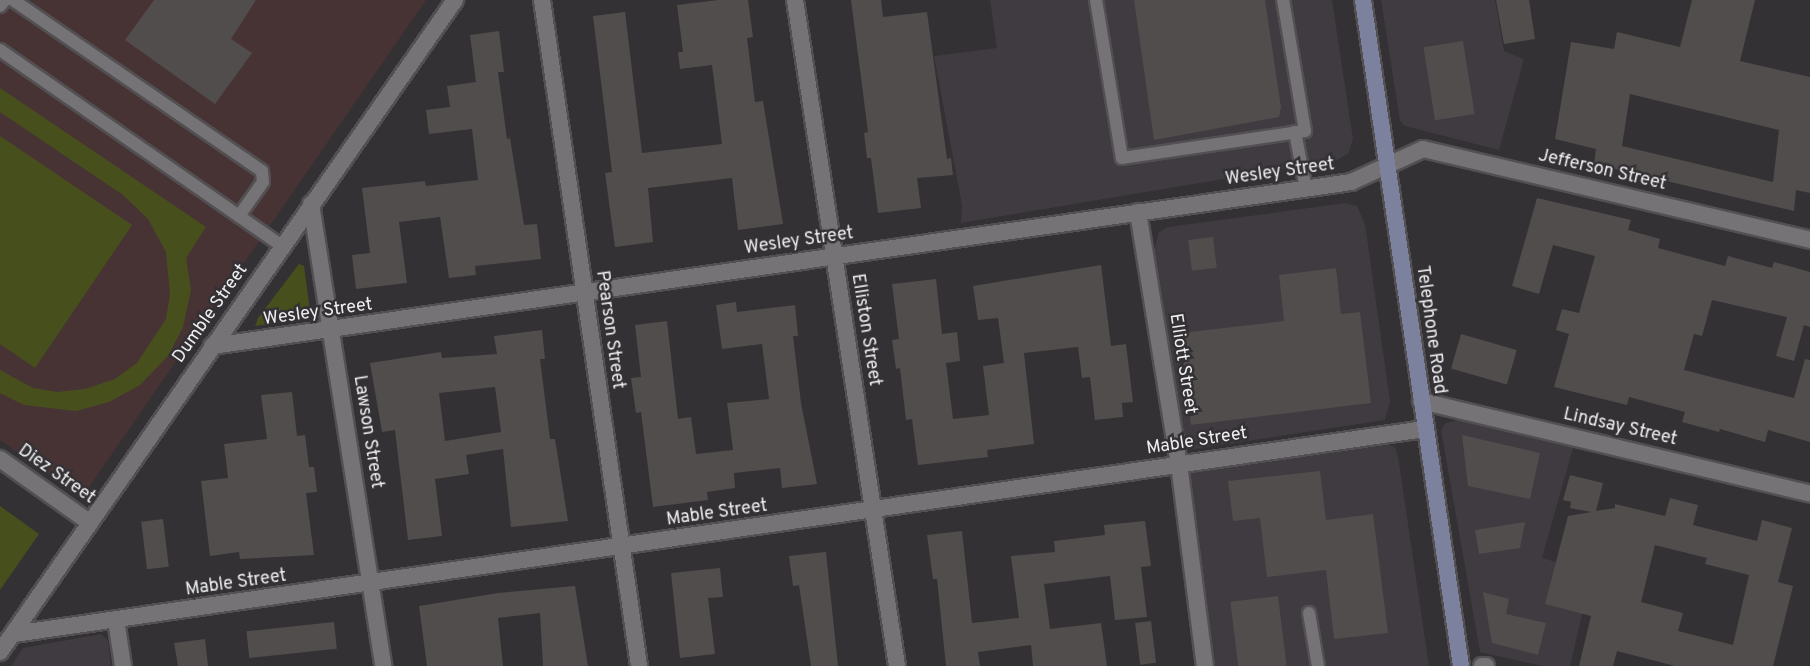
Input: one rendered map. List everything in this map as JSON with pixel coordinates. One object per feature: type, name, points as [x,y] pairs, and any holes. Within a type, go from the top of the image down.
[{"type":"main road","name":"Telephone Road","points":[[1363,0],[1420,401],[1461,666]]},
{"type":"street","name":"Dumble Street","points":[[0,652],[455,0]]},
{"type":"street","name":"Pearson Street","points":[[542,0],[639,666]]},
{"type":"street","name":"Elliston Street","points":[[795,0],[897,666]]},
{"type":"street","name":"Jefferson Street","points":[[1388,166],[1423,149],[1810,240]]},
{"type":"street","name":"Wesley Street","points":[[213,346],[331,332],[584,292],[1306,189],[1351,182],[1388,166]]},
{"type":"street","name":"Lawson Street","points":[[311,204],[383,666]]},
{"type":"street","name":"Elliott Street","points":[[1138,212],[1179,464],[1205,666]]},
{"type":"street","name":"Lindsay Street","points":[[1420,401],[1810,494]]},
{"type":"street","name":"Mable Street","points":[[14,634],[372,584],[1425,429]]},
{"type":"street","name":"Diez Street","points":[[0,459],[89,522]]},
{"type":"street","points":[[116,620],[123,666]]},
{"type":"lane","points":[[0,6],[5,0]]},
{"type":"lane","points":[[13,0],[262,171],[263,182],[239,216]]},
{"type":"lane","points":[[1096,0],[1122,158],[1305,131],[1283,0]]},
{"type":"lane","points":[[0,50],[282,246]]},
{"type":"lane","points":[[1295,132],[1306,189]]},
{"type":"lane","points":[[1309,613],[1318,666]]},
{"type":"shaded area","points":[[0,0],[426,0],[82,497],[0,440]]},
{"type":"shaded area","points":[[990,0],[1332,0],[1353,139],[1348,154],[1337,160],[961,223],[962,205],[934,56],[997,48]]},
{"type":"shaded area","points":[[1381,0],[1495,0],[1504,51],[1524,59],[1499,150],[1405,126],[1400,121]]},
{"type":"shaded area","points":[[1345,203],[1357,206],[1365,224],[1390,401],[1385,420],[1188,450],[1179,442],[1154,251],[1159,232],[1168,227]]},
{"type":"shaded area","points":[[1458,420],[1573,448],[1542,558],[1592,572],[1570,666],[1542,666],[1480,652],[1441,430],[1446,423]]},
{"type":"shaded area","points":[[1386,444],[1395,447],[1398,456],[1429,666],[1213,666],[1186,481],[1192,472]]},
{"type":"shaded area","points":[[101,634],[108,640],[111,666],[11,666],[23,648]]},
{"type":"green space","points":[[0,88],[206,227],[186,258],[191,290],[183,327],[168,356],[140,385],[109,402],[76,411],[24,405],[0,393],[0,370],[33,388],[57,392],[85,389],[115,379],[137,363],[166,319],[170,294],[166,252],[148,219],[123,195],[0,112]]},
{"type":"green space","points":[[0,136],[132,225],[35,368],[0,344]]},
{"type":"green space","points":[[299,264],[304,266],[310,311],[307,319],[255,326],[258,318]]},
{"type":"green space","points":[[0,506],[39,534],[0,590]]},
{"type":"building","points":[[154,0],[256,0],[231,39],[252,53],[215,104],[125,40]]},
{"type":"building","points":[[718,0],[748,0],[753,37],[747,38],[755,102],[763,101],[783,224],[738,230],[732,178],[648,188],[653,242],[615,247],[605,173],[612,172],[593,16],[625,12],[642,153],[722,144],[712,65],[680,69],[678,52],[683,52],[677,5]]},
{"type":"building","points":[[851,0],[881,0],[883,17],[927,12],[947,159],[951,158],[953,175],[917,178],[921,208],[878,213],[871,158],[867,158],[864,133],[868,132]]},
{"type":"building","points":[[1134,0],[1265,0],[1281,107],[1279,117],[1154,140]]},
{"type":"building","points":[[1496,0],[1529,0],[1535,39],[1504,44]]},
{"type":"building","points":[[1692,0],[1755,0],[1740,61],[1810,77],[1810,193],[1796,190],[1794,211],[1594,164],[1596,149],[1555,139],[1571,42],[1614,49],[1617,32],[1680,47]],"holes":[[[1630,94],[1779,130],[1773,182],[1622,146]]]},
{"type":"building","points":[[499,31],[504,72],[498,72],[507,139],[510,138],[524,225],[537,224],[541,259],[475,266],[476,275],[449,278],[440,217],[399,222],[407,283],[356,289],[352,255],[370,253],[362,188],[425,181],[426,186],[478,180],[472,129],[429,134],[426,110],[450,107],[447,86],[476,82],[470,35]]},
{"type":"building","points":[[1463,41],[1475,114],[1435,120],[1423,47]]},
{"type":"building","points":[[1537,198],[1631,220],[1628,230],[1660,239],[1658,248],[1725,266],[1728,256],[1772,268],[1774,262],[1810,272],[1810,327],[1804,325],[1794,361],[1776,356],[1787,317],[1712,300],[1702,336],[1694,334],[1684,370],[1794,398],[1805,359],[1810,360],[1810,442],[1768,430],[1765,442],[1720,429],[1719,432],[1682,422],[1685,412],[1629,397],[1627,405],[1554,387],[1569,334],[1556,330],[1562,309],[1579,313],[1595,256],[1553,245],[1539,294],[1512,286]]},
{"type":"building","points":[[1213,237],[1217,268],[1192,271],[1188,240]]},
{"type":"building","points":[[1101,265],[1111,346],[1126,344],[1133,402],[1122,403],[1123,417],[1095,420],[1090,377],[1082,378],[1078,347],[1024,353],[1034,444],[987,450],[988,457],[918,465],[912,419],[906,420],[900,368],[896,369],[892,340],[899,339],[892,284],[936,279],[942,334],[957,332],[960,361],[946,363],[953,419],[989,415],[983,366],[1004,363],[998,318],[978,320],[973,286]]},
{"type":"building","points":[[1336,268],[1341,314],[1360,312],[1371,403],[1191,425],[1180,333],[1284,321],[1279,275]]},
{"type":"building","points":[[736,302],[737,312],[795,305],[798,336],[793,336],[801,403],[817,484],[782,488],[780,468],[734,473],[735,488],[707,492],[708,500],[653,507],[641,412],[636,413],[631,378],[641,377],[635,325],[667,321],[678,419],[691,417],[696,454],[733,450],[727,403],[769,399],[762,344],[722,349],[716,305]]},
{"type":"building","points":[[542,330],[545,359],[540,359],[550,439],[555,439],[568,521],[511,527],[503,449],[466,455],[469,474],[435,479],[442,536],[408,540],[395,430],[382,432],[370,363],[441,352],[442,358],[497,354],[494,336]],"holes":[[[495,387],[501,432],[445,441],[439,393]]]},
{"type":"building","points":[[1461,334],[1517,350],[1507,385],[1451,369]]},
{"type":"building","points":[[292,392],[297,436],[305,435],[309,467],[314,467],[317,492],[306,493],[314,555],[240,559],[239,552],[210,556],[201,481],[228,478],[224,444],[267,439],[261,395]]},
{"type":"building","points":[[1462,435],[1540,453],[1530,499],[1468,486]]},
{"type":"building","points":[[1320,471],[1326,520],[1373,514],[1388,633],[1334,639],[1326,570],[1267,577],[1260,518],[1233,521],[1228,481]]},
{"type":"building","points":[[1570,475],[1603,483],[1596,511],[1615,508],[1615,504],[1665,516],[1670,498],[1698,505],[1693,525],[1757,541],[1762,520],[1792,528],[1778,582],[1793,586],[1773,666],[1675,666],[1617,651],[1613,666],[1579,666],[1591,616],[1545,604],[1568,516],[1591,512],[1570,508],[1571,502],[1563,500]],"holes":[[[1655,545],[1707,558],[1705,564],[1749,575],[1733,645],[1678,631],[1683,613],[1641,602]]]},
{"type":"building","points":[[163,519],[169,567],[147,569],[141,522]]},
{"type":"building","points":[[1145,521],[1151,566],[1141,567],[1147,617],[1115,620],[1110,576],[1044,584],[1050,629],[1101,623],[1107,666],[1033,666],[1031,645],[978,652],[980,666],[946,666],[937,579],[933,579],[927,535],[962,531],[972,623],[1019,618],[1011,556],[1055,552],[1054,541],[1105,535],[1104,525]]},
{"type":"building","points":[[1525,522],[1520,548],[1479,554],[1475,530]]},
{"type":"building","points":[[826,552],[838,666],[811,666],[799,585],[793,586],[789,556]]},
{"type":"building","points":[[720,568],[723,597],[708,598],[715,654],[680,658],[671,573]]},
{"type":"building","points":[[575,586],[588,666],[543,666],[540,613],[498,618],[503,666],[427,666],[419,606],[498,593]]},
{"type":"building","points":[[1483,592],[1509,599],[1506,614],[1546,623],[1538,655],[1492,643]]},
{"type":"building","points":[[1278,596],[1287,665],[1238,666],[1230,602]]},
{"type":"building","points":[[1151,621],[1156,663],[1140,665],[1135,623]]},
{"type":"building","points":[[334,622],[337,649],[249,658],[246,631]]},
{"type":"building","points":[[205,639],[208,666],[178,666],[174,643]]}]
